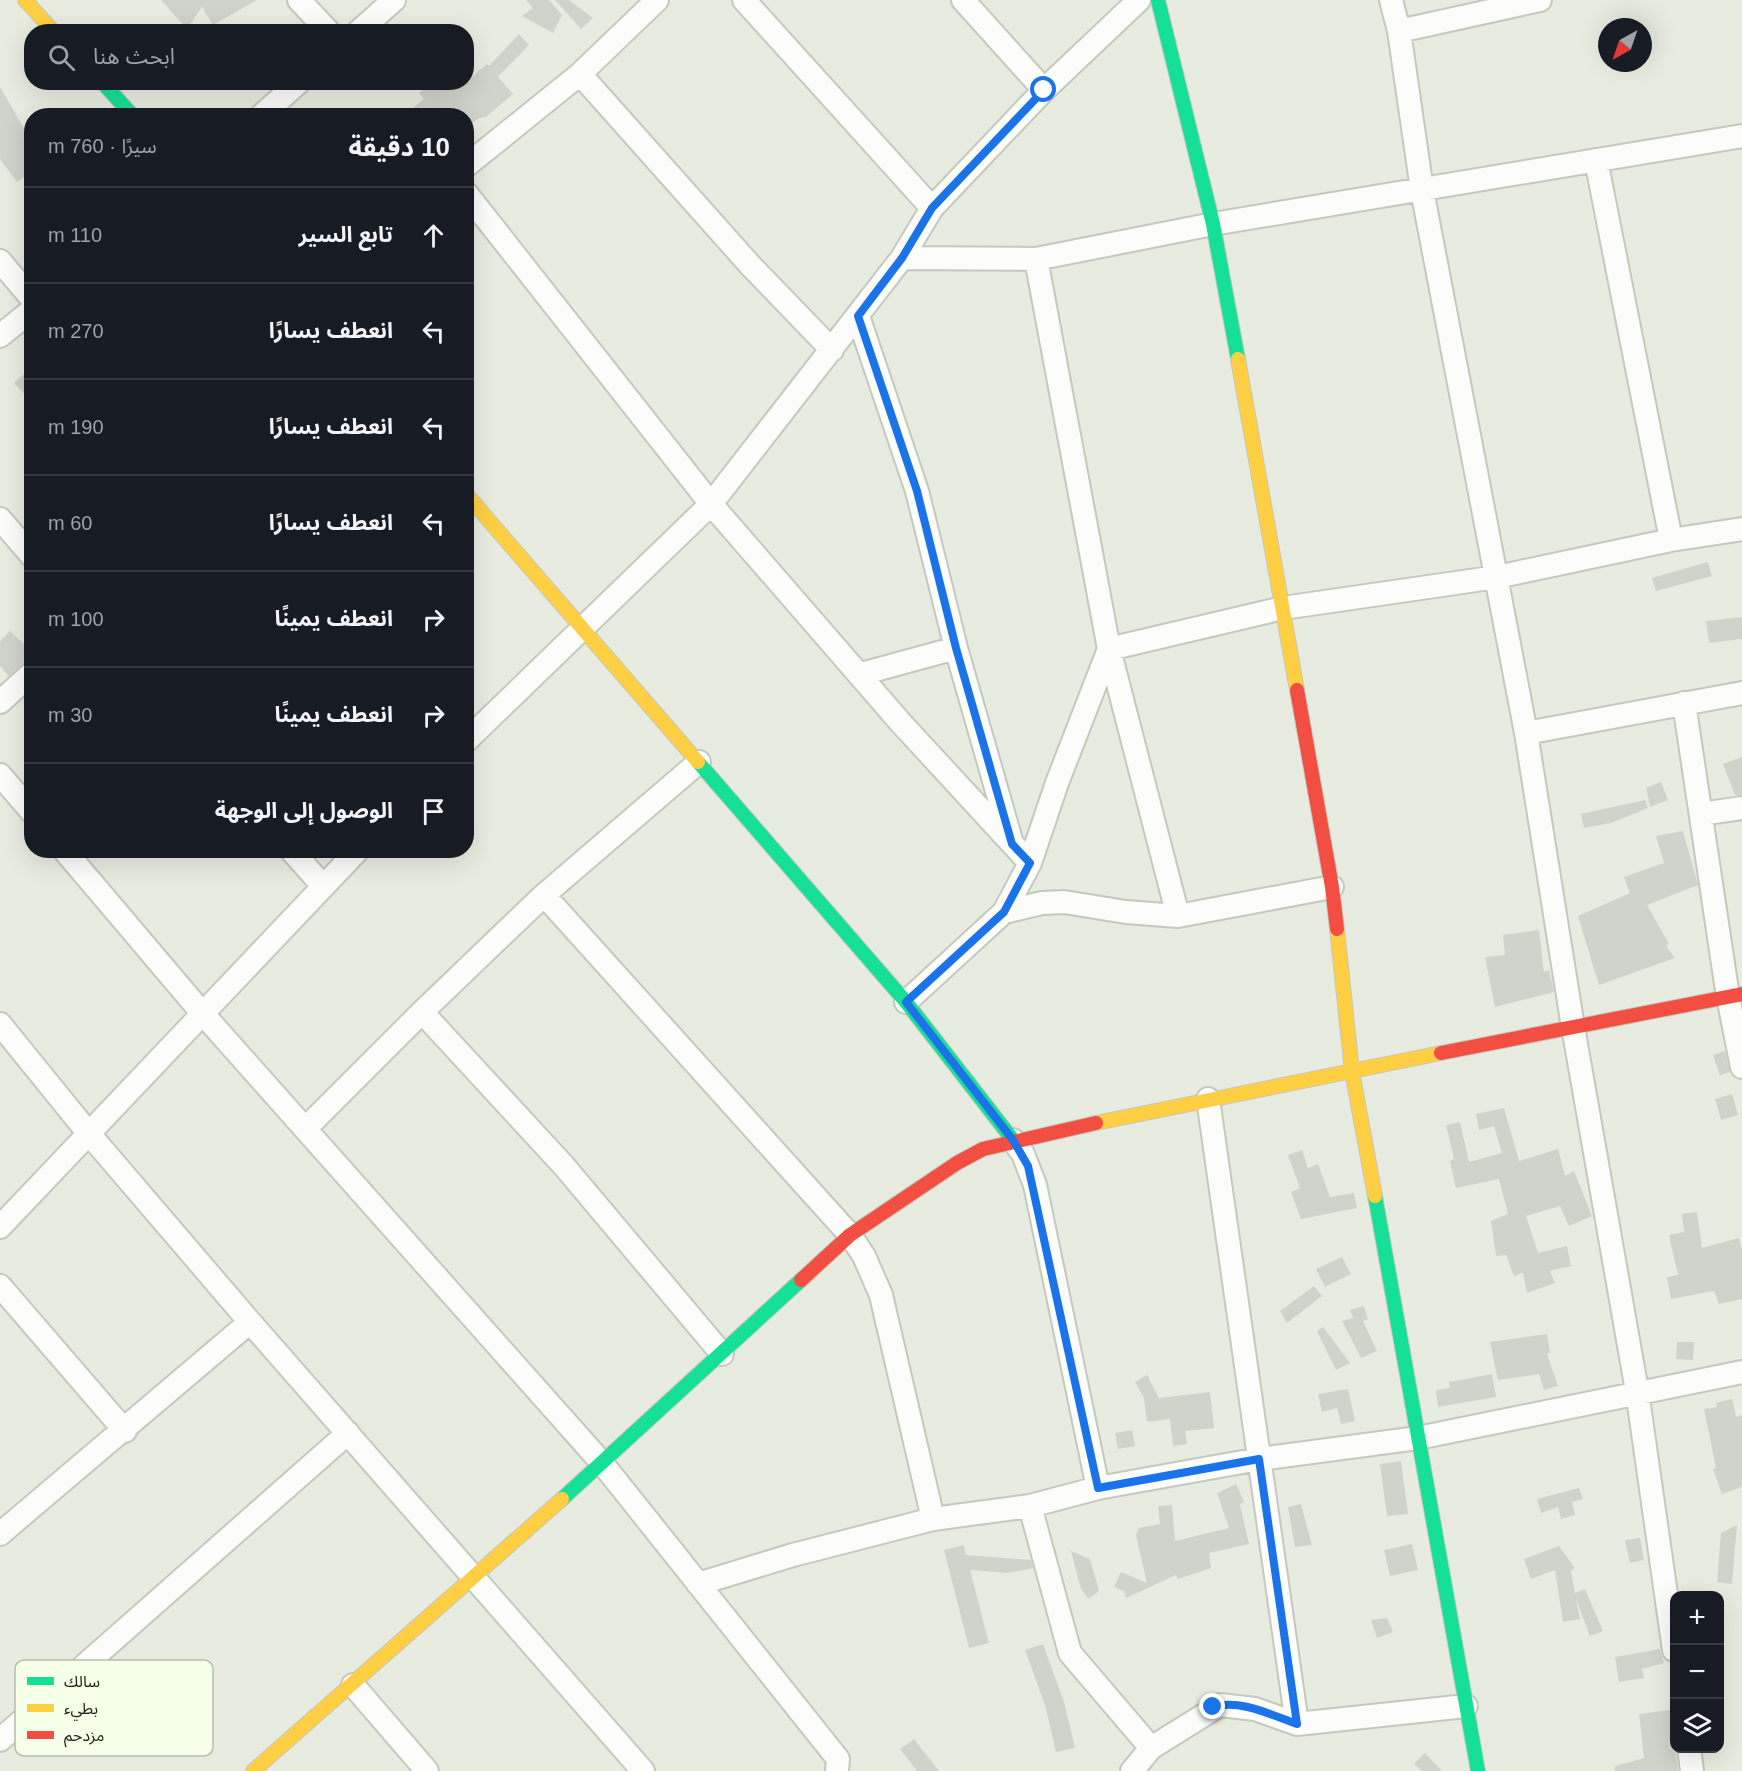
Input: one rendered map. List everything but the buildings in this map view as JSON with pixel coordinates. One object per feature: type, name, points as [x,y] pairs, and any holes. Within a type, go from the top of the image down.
[{"type":"street","points":[[25,0],[47,24]]},
{"type":"street","points":[[299,0],[322,24]]},
{"type":"street","points":[[367,24],[394,0]]},
{"type":"street","points":[[474,159],[579,74],[657,0]]},
{"type":"street","points":[[744,0],[932,208]]},
{"type":"street","points":[[963,0],[1044,90]]},
{"type":"street","points":[[474,733],[711,504],[902,258],[932,208],[1044,90],[1139,0]]},
{"type":"street","points":[[1158,0],[1213,224],[1284,608],[1332,887],[1352,1071],[1478,1771]]},
{"type":"street","points":[[1391,0],[1399,32],[1422,190],[1526,733],[1573,1027],[1637,1391],[1673,1645]]},
{"type":"street","points":[[1399,32],[1540,0]]},
{"type":"street","points":[[579,74],[750,266],[832,350]]},
{"type":"street","points":[[109,90],[126,108]]},
{"type":"street","points":[[270,108],[290,90]]},
{"type":"street","points":[[902,258],[1036,259],[1213,224],[1742,136]]},
{"type":"street","points":[[1596,160],[1671,540]]},
{"type":"street","points":[[474,202],[711,504],[861,674],[901,723],[1030,863]]},
{"type":"street","points":[[1036,259],[1108,649],[1178,916]]},
{"type":"street","points":[[0,261],[24,290]]},
{"type":"street","points":[[0,336],[24,316]]},
{"type":"street","points":[[858,316],[917,491],[956,648],[1012,844]]},
{"type":"street","points":[[474,503],[906,1002],[1023,1154],[1035,1185],[1098,1488]]},
{"type":"street","points":[[0,519],[24,547]]},
{"type":"street","points":[[1108,649],[1284,608],[1497,577],[1671,540],[1742,529]]},
{"type":"street","points":[[861,674],[956,648]]},
{"type":"street","points":[[906,1002],[1004,912],[1030,863],[1057,783],[1108,649]]},
{"type":"street","points":[[0,702],[24,680]]},
{"type":"street","points":[[1526,733],[1742,693]]},
{"type":"street","points":[[1684,703],[1701,814],[1735,995],[1742,1067]]},
{"type":"street","points":[[306,1128],[544,895],[699,762]]},
{"type":"street","points":[[0,775],[24,803]]},
{"type":"street","points":[[1701,814],[1742,808]]},
{"type":"street","points":[[71,858],[203,1014],[603,1463],[838,1760],[837,1771]]},
{"type":"street","points":[[298,858],[323,886]]},
{"type":"street","points":[[0,1227],[90,1135],[350,858]]},
{"type":"street","points":[[1004,912],[1042,903],[1064,902],[1126,912],[1178,916],[1332,887]]},
{"type":"street","points":[[544,895],[850,1235],[864,1256],[881,1295],[933,1519]]},
{"type":"street","points":[[253,1771],[603,1463],[850,1235],[957,1163],[984,1149],[1013,1140],[1208,1099],[1735,995]]},
{"type":"street","points":[[422,1012],[564,1166],[722,1354]]},
{"type":"street","points":[[0,1024],[90,1135],[250,1322],[476,1577],[643,1771]]},
{"type":"street","points":[[1208,1099],[1297,1724]]},
{"type":"street","points":[[0,1286],[125,1431]]},
{"type":"street","points":[[0,1533],[125,1431],[250,1322]]},
{"type":"street","points":[[698,1584],[793,1555],[933,1519],[1030,1506],[1098,1488],[1259,1459],[1418,1438],[1637,1391],[1742,1372]]},
{"type":"street","points":[[91,1660],[348,1433]]},
{"type":"street","points":[[1030,1506],[1070,1653],[1151,1748]]},
{"type":"street","points":[[353,1685],[427,1771]]},
{"type":"street","points":[[1132,1771],[1151,1748],[1213,1707],[1220,1705],[1255,1709],[1297,1724],[1466,1706]]},
{"type":"street","points":[[0,1740],[15,1727]]},
{"type":"street","points":[[1690,1753],[1692,1771]]},
{"type":"traffic: fast","points":[[1158,0],[1213,224],[1238,359]]},
{"type":"traffic: fast","points":[[109,90],[126,108]]},
{"type":"traffic: fast","points":[[698,762],[906,1002],[1013,1140]]},
{"type":"traffic: fast","points":[[1375,1196],[1478,1771]]},
{"type":"traffic: fast","points":[[562,1499],[801,1280]]},
{"type":"traffic: slow","points":[[25,0],[47,24]]},
{"type":"traffic: slow","points":[[1238,359],[1297,690]]},
{"type":"traffic: slow","points":[[474,503],[698,762]]},
{"type":"traffic: slow","points":[[1337,929],[1352,1071],[1375,1196]]},
{"type":"traffic: slow","points":[[1096,1123],[1441,1053]]},
{"type":"traffic: slow","points":[[253,1771],[562,1499]]},
{"type":"traffic: jam","points":[[1297,690],[1332,887],[1337,929]]},
{"type":"traffic: jam","points":[[1441,1053],[1742,994]]},
{"type":"traffic: jam","points":[[801,1280],[850,1235],[957,1163],[983,1149],[1096,1123]]},
{"type":"route","points":[[1044,90],[932,208],[902,258],[858,316],[917,491],[956,648],[1012,844],[1030,863],[1004,912],[906,1002],[1013,1140],[1028,1166],[1035,1185],[1098,1488],[1259,1459],[1297,1724],[1255,1709],[1228,1705],[1213,1707]]}]
